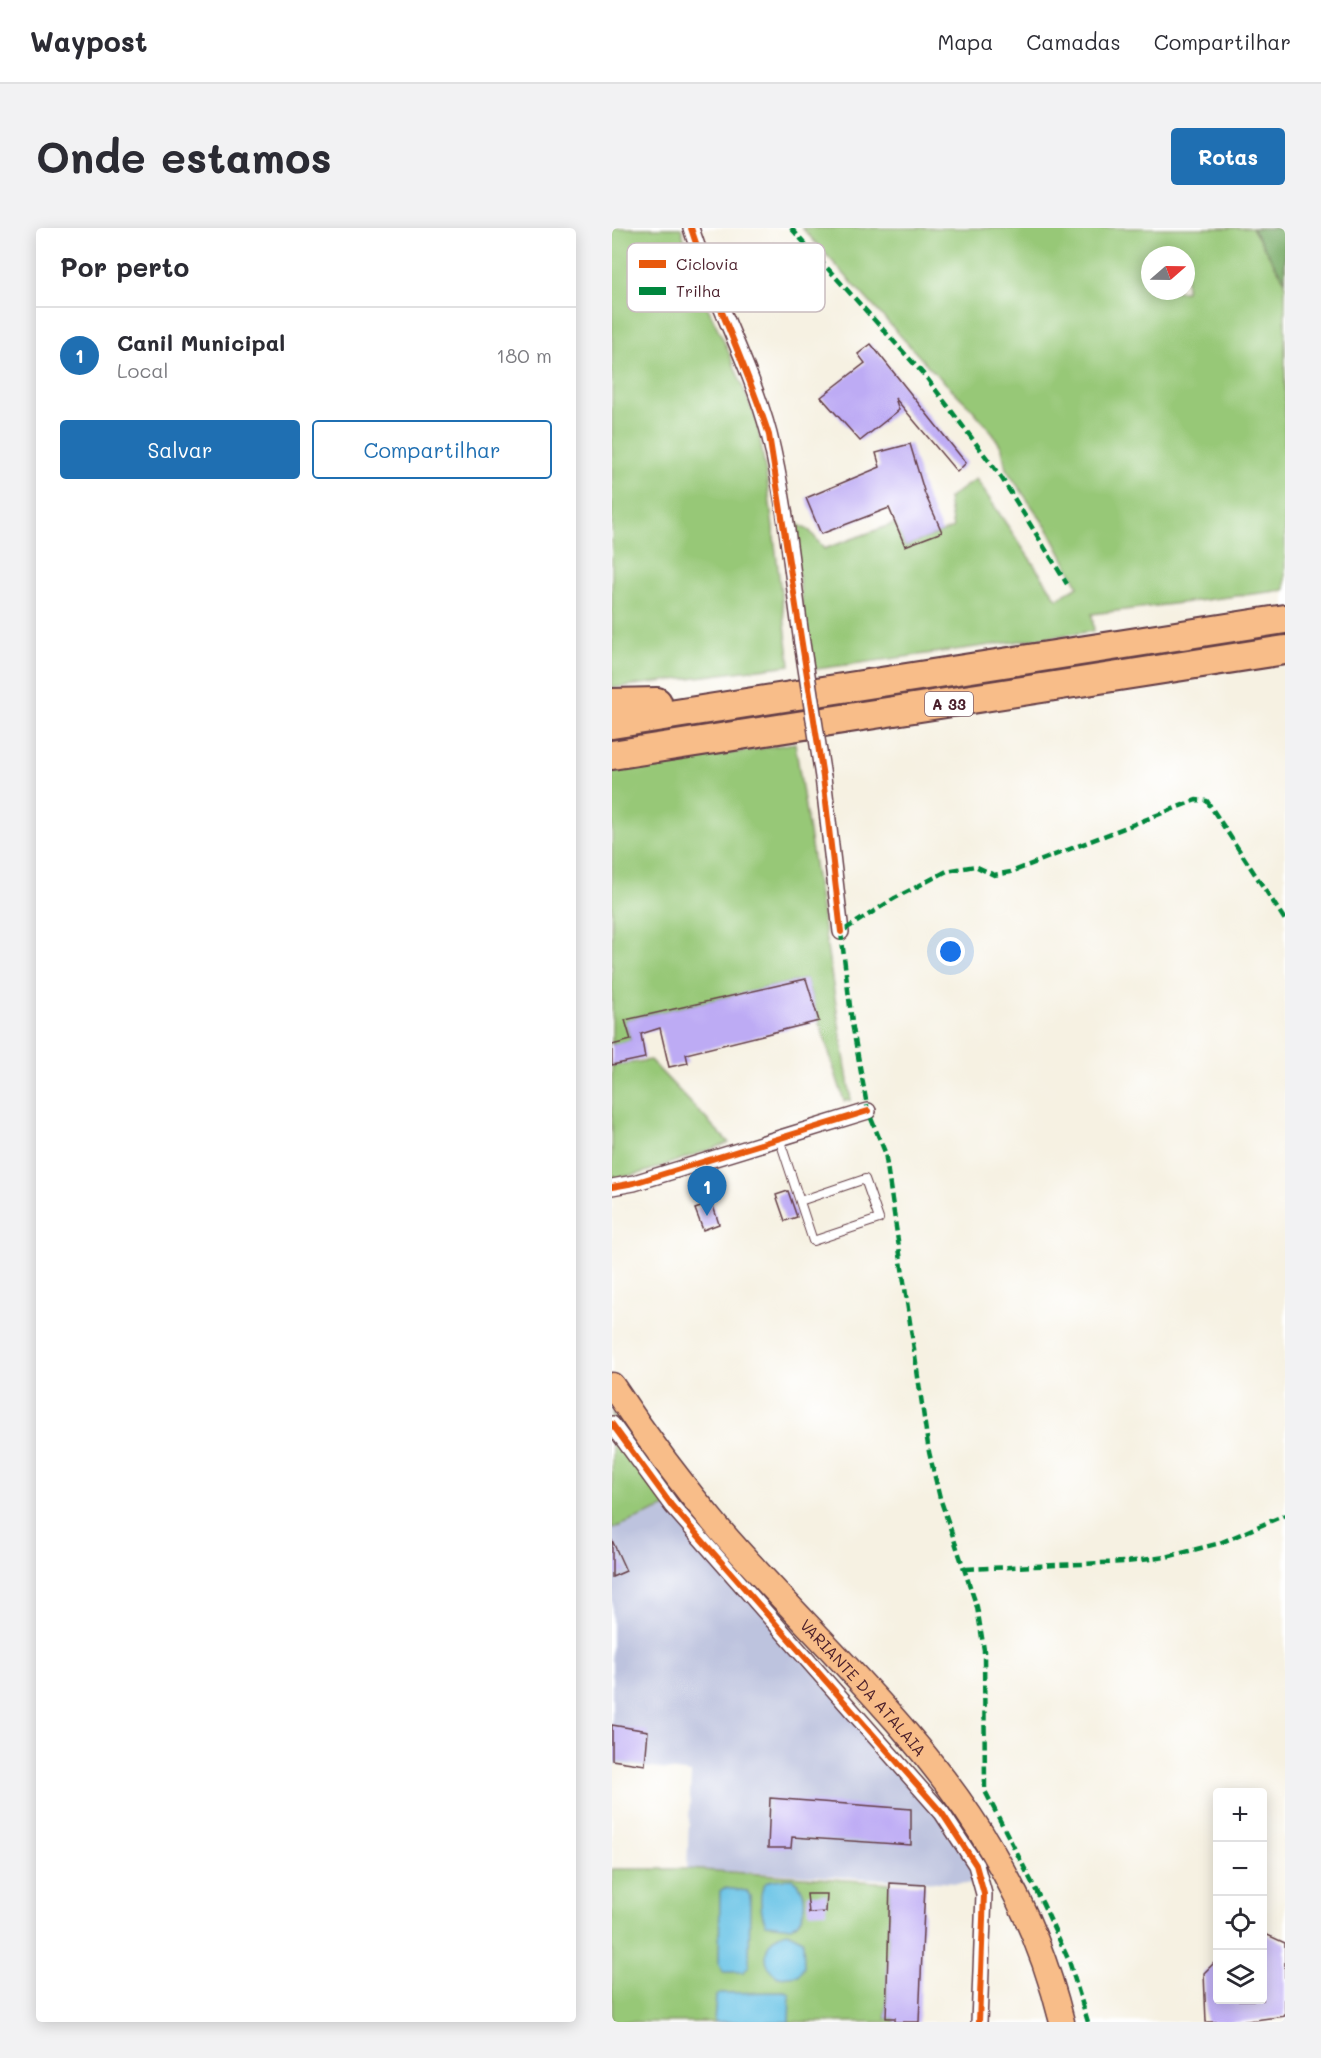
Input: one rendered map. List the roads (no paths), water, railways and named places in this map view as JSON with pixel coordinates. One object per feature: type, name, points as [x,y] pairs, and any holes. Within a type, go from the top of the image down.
[{"type":"highway","name":"A 33","points":[[612,724],[1285,619]]},
{"type":"highway","name":"A 33","points":[[612,755],[1285,650]]},
{"type":"highway","points":[[612,703],[785,697]]},
{"type":"main road","name":"VARIANTE DA ATALAIA","points":[[612,1385],[650,1441],[720,1530],[906,1734],[963,1806],[992,1850],[1020,1902],[1051,1979],[1062,2022]]},
{"type":"street","points":[[691,228],[696,243]]},
{"type":"street","points":[[722,312],[751,380],[769,435],[823,777],[841,932]]},
{"type":"street","points":[[612,1187],[634,1183],[868,1111]]},
{"type":"street","points":[[612,1424],[672,1506],[942,1813],[976,1865],[984,1894],[979,2022]]},
{"type":"lane","points":[[779,1138],[813,1241],[879,1219],[866,1179],[800,1201]]},
{"type":"water","points":[[792,1879],[798,1883],[804,1896],[804,1910],[801,1916],[792,1927],[766,1924],[761,1902],[764,1885],[772,1880]]},
{"type":"water","points":[[724,1888],[747,1891],[750,1896],[749,1966],[743,1972],[723,1972],[719,1964],[720,1891]]},
{"type":"water","points":[[787,1932],[803,1940],[804,1967],[799,1975],[778,1977],[768,1966],[766,1952],[773,1939]]},
{"type":"water","points":[[785,1992],[790,1994],[789,2022],[714,2022],[716,1996],[720,1993]]},
{"type":"place","name":"Canil Municipal","points":[[707,1216]]}]
